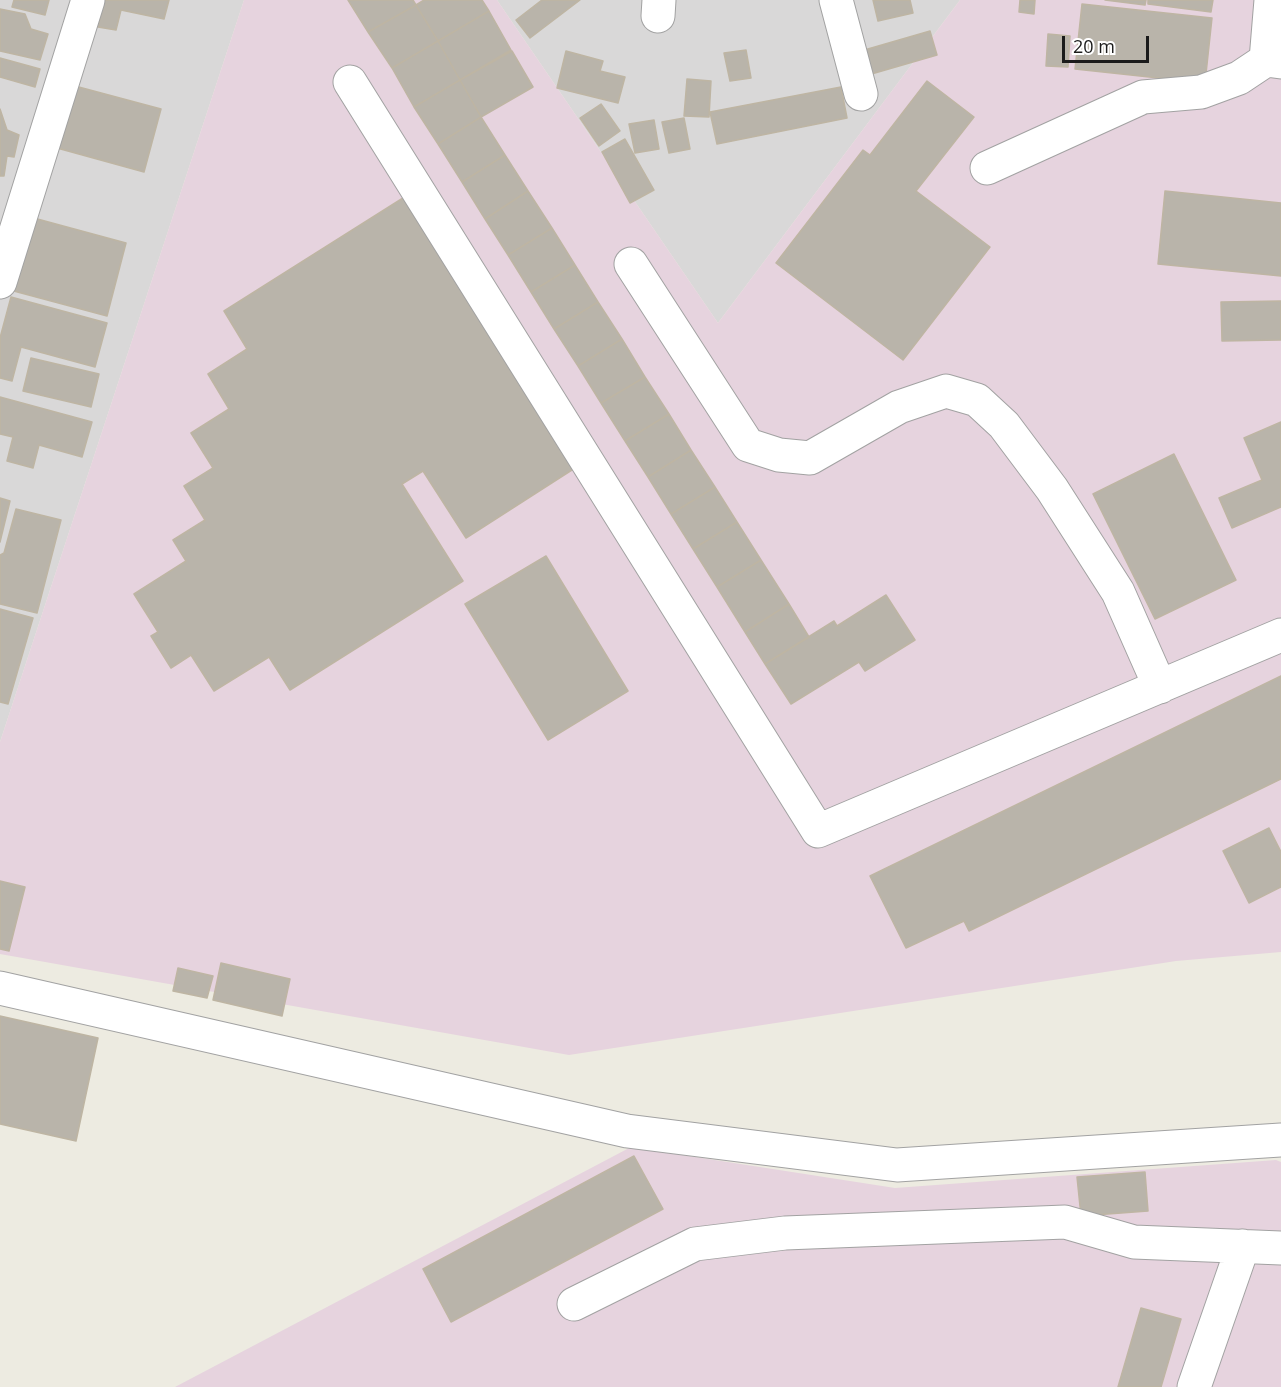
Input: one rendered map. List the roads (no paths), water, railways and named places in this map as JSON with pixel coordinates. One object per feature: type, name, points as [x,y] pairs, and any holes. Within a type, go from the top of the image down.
[{"type":"street","points":[[0,282],[88,0]]},
{"type":"street","points":[[836,0],[861,94]]},
{"type":"street","points":[[987,168],[1143,97],[1201,92],[1239,78],[1274,61],[1271,0]]},
{"type":"street","points":[[350,82],[818,831],[1281,635]]},
{"type":"street","points":[[631,264],[748,445],[778,455],[810,458],[899,407],[946,391],[977,400],[1004,425],[1052,489],[1118,592],[1160,687]]},
{"type":"street","points":[[0,988],[627,1131],[897,1165],[1281,1140]]},
{"type":"street","points":[[574,1304],[695,1244],[785,1233],[1065,1222],[1134,1242],[1281,1248]]},
{"type":"street","points":[[1194,1387],[1243,1246]]}]
